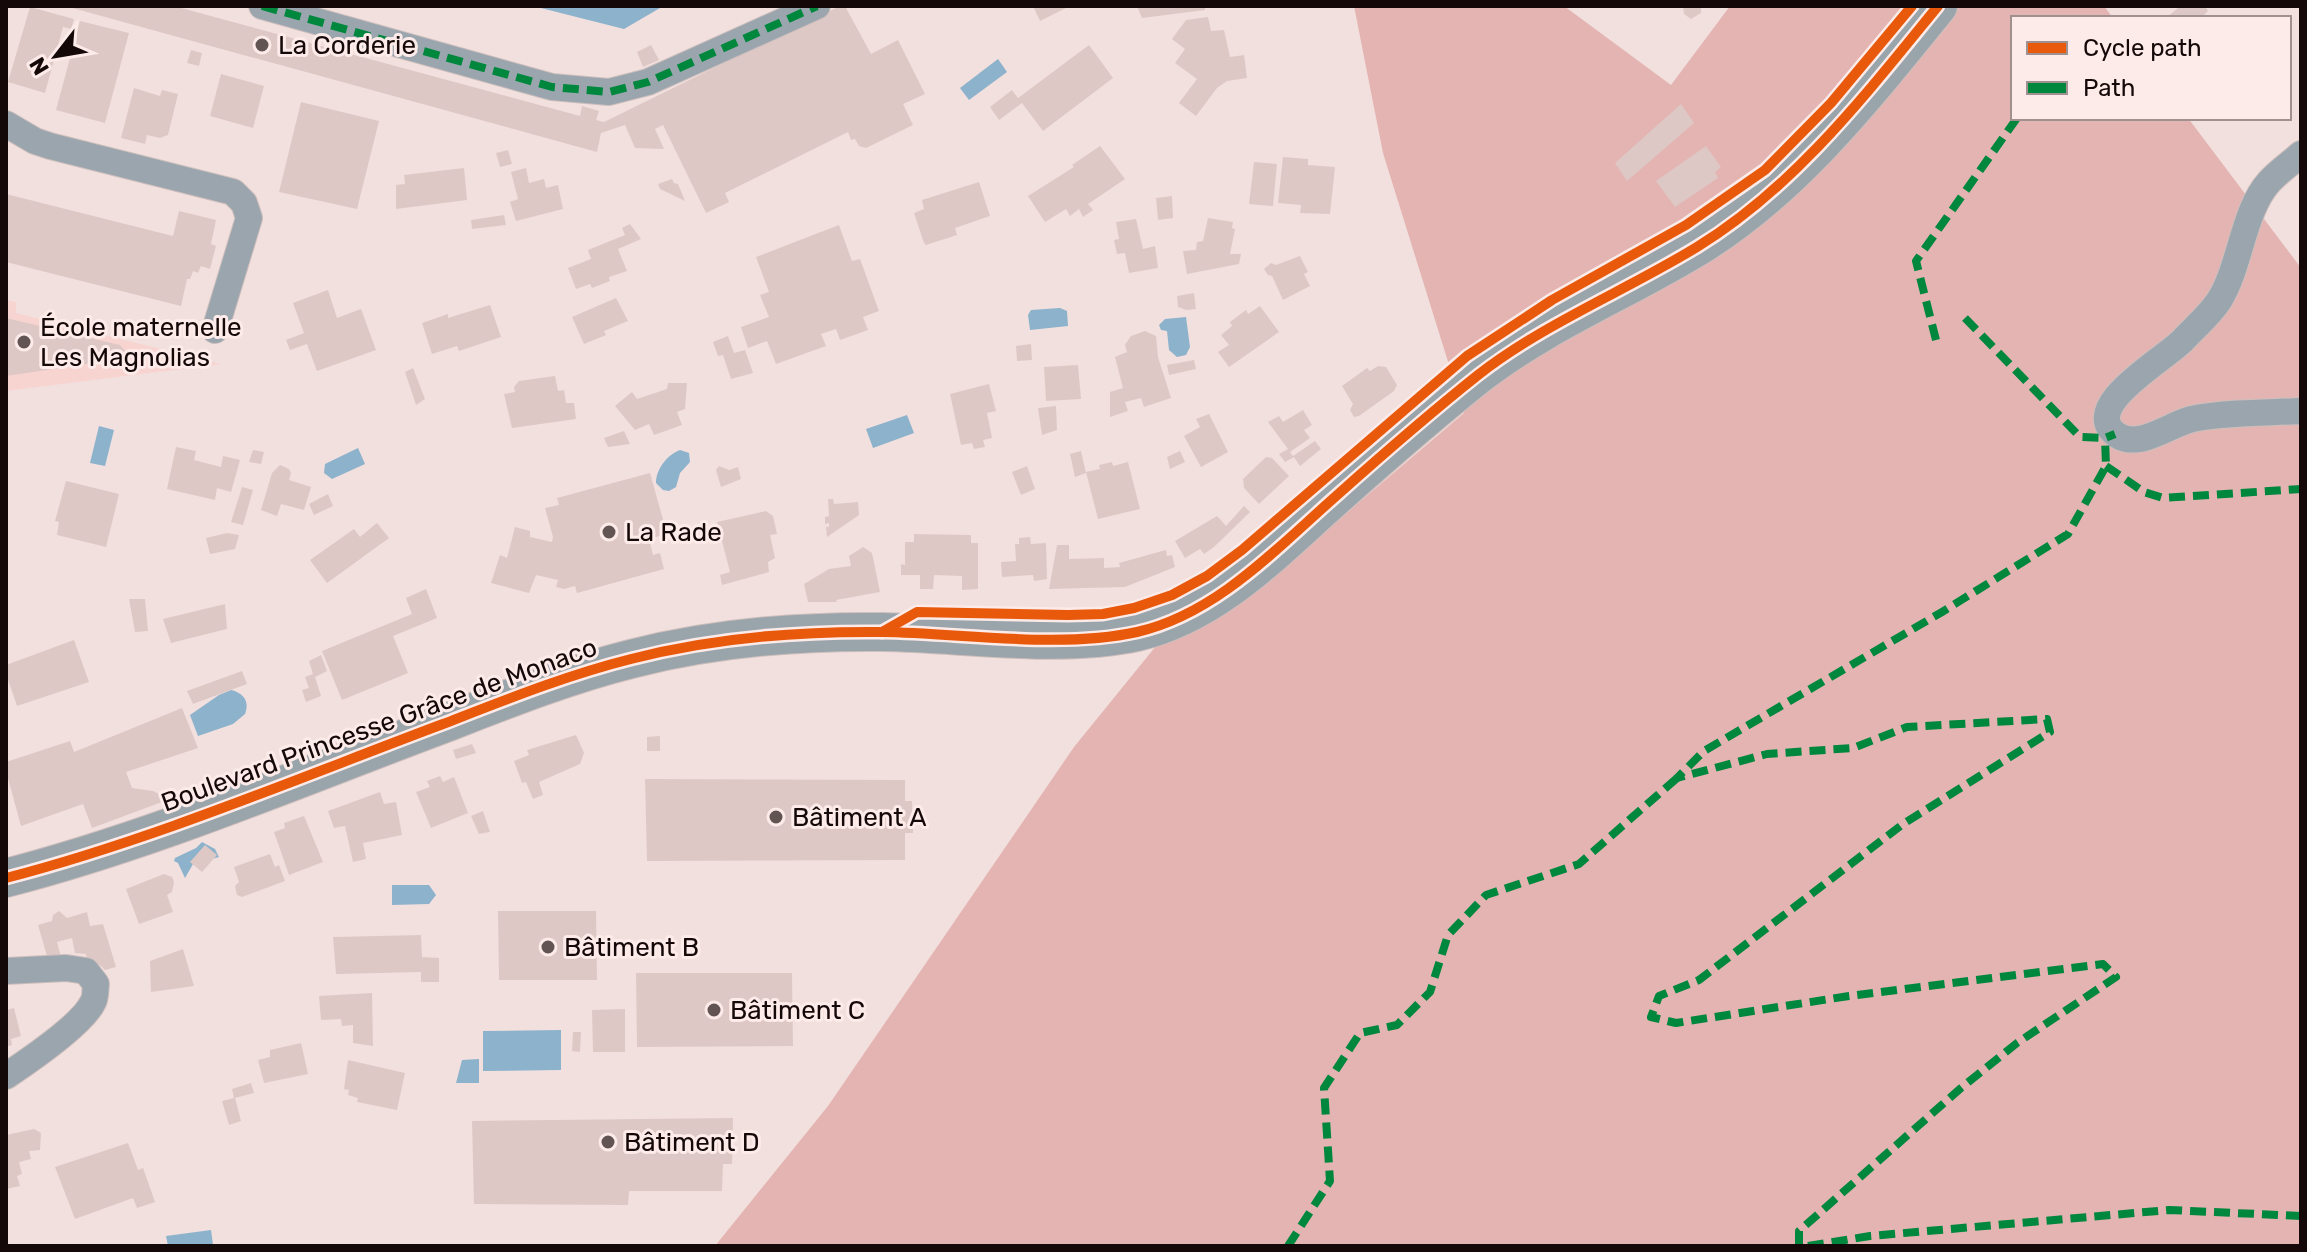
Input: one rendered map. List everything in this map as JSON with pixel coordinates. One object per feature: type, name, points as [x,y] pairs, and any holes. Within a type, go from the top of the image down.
[{"type":"main road","name":"Boulevard Princesse Grâce de Monaco","points":[[6,878],[191,818],[547,685],[637,657],[794,634],[882,632],[1037,638],[1108,636],[1137,632],[1193,610],[1256,567],[1380,457],[1480,374],[1519,346],[1698,247],[1739,218],[1783,180],[1845,117],[1938,6]]},
{"type":"street","points":[[262,6],[552,87],[609,92],[648,82],[817,6]]},
{"type":"street","points":[[6,124],[50,146],[233,192],[244,203],[249,218],[215,330]]},
{"type":"street","points":[[2301,154],[2268,183],[2253,210],[2240,254],[2219,300],[2174,350],[2124,388],[2108,405],[2106,420],[2115,434],[2128,440],[2154,434],[2191,419],[2301,411]]},
{"type":"street","points":[[6,971],[66,968],[86,971],[96,984],[94,1001],[86,1013],[32,1059],[6,1076]]},
{"type":"shaded area","points":[[1354,6],[1564,6],[1671,85],[1730,6],[2104,6],[2112,16],[2011,16],[2011,120],[2190,120],[2301,268],[2301,1246],[715,1246],[828,1106],[1074,747],[1156,646],[1256,590],[1464,413],[1383,153]]},
{"type":"shaded area","points":[[6,300],[16,302],[16,313],[221,364],[6,391]]},
{"type":"water","points":[[533,6],[659,6],[660,8],[624,29]]},
{"type":"water","points":[[998,59],[1007,72],[969,100],[960,88]]},
{"type":"water","points":[[1060,308],[1067,311],[1068,326],[1030,330],[1028,315],[1031,310]]},
{"type":"water","points":[[1186,317],[1190,347],[1186,355],[1177,357],[1169,350],[1167,331],[1161,330],[1159,325],[1165,319]]},
{"type":"water","points":[[907,415],[914,433],[873,448],[866,429]]},
{"type":"water","points":[[99,426],[114,430],[105,466],[90,463]]},
{"type":"water","points":[[358,448],[365,464],[332,479],[324,473],[325,464]]},
{"type":"water","points":[[680,450],[689,453],[690,462],[680,473],[676,487],[663,490],[656,483],[660,468]]},
{"type":"water","points":[[231,690],[244,698],[247,705],[245,714],[233,724],[198,736],[190,715]]},
{"type":"water","points":[[202,842],[215,849],[219,857],[193,864],[185,878],[175,858]]},
{"type":"water","points":[[392,885],[429,885],[436,895],[429,904],[392,905]]},
{"type":"water","points":[[561,1030],[561,1070],[483,1071],[483,1031]]},
{"type":"water","points":[[479,1059],[479,1083],[456,1083],[462,1060]]},
{"type":"water","points":[[211,1230],[213,1245],[168,1246],[166,1236]]},
{"type":"building","points":[[65,6],[174,6],[580,116],[582,106],[599,111],[596,120],[604,122],[845,6],[871,54],[898,40],[925,94],[903,104],[913,125],[866,148],[859,146],[855,139],[851,140],[848,132],[725,193],[729,202],[706,213],[663,125],[655,129],[664,149],[635,148],[625,125],[601,133],[597,152]]},
{"type":"building","points":[[1033,6],[1070,6],[1040,21]]},
{"type":"building","points":[[1137,6],[1205,6],[1205,10],[1142,18]]},
{"type":"building","points":[[1683,6],[1701,6],[1701,13],[1691,19],[1684,14]]},
{"type":"building","points":[[2176,6],[2205,6],[2208,11],[2205,16],[2168,16],[2178,8]]},
{"type":"building","points":[[30,7],[74,19],[71,29],[63,27],[45,93],[8,82]]},
{"type":"building","points":[[1208,17],[1211,31],[1224,30],[1230,57],[1244,55],[1247,78],[1227,81],[1217,88],[1196,116],[1179,103],[1197,79],[1175,63],[1185,49],[1172,39],[1186,20]]},
{"type":"building","points":[[80,21],[129,33],[105,123],[56,110]]},
{"type":"building","points":[[651,45],[659,60],[643,67],[637,52]]},
{"type":"building","points":[[1089,45],[1113,78],[1043,131],[1022,103],[999,120],[990,107],[1012,90],[1018,98]]},
{"type":"building","points":[[191,50],[202,53],[199,66],[187,63]]},
{"type":"building","points":[[221,74],[264,86],[253,128],[210,116]]},
{"type":"building","points":[[134,88],[160,96],[162,90],[178,94],[168,135],[160,138],[147,135],[145,144],[121,138]]},
{"type":"building","points":[[301,102],[379,121],[357,209],[279,192]]},
{"type":"building","points":[[1681,104],[1694,123],[1627,181],[1615,163]]},
{"type":"building","points":[[1100,146],[1125,179],[1088,204],[1093,210],[1083,217],[1079,209],[1070,216],[1066,209],[1045,222],[1028,196],[1074,167],[1072,165]]},
{"type":"building","points":[[1706,146],[1721,167],[1715,172],[1718,178],[1675,207],[1656,181]]},
{"type":"building","points":[[508,150],[512,164],[500,167],[496,153]]},
{"type":"building","points":[[1283,157],[1308,159],[1308,165],[1335,167],[1330,214],[1300,213],[1301,205],[1278,203]]},
{"type":"building","points":[[1254,162],[1277,164],[1273,206],[1249,204]]},
{"type":"building","points":[[464,168],[467,200],[396,209],[396,185],[405,184],[404,175]]},
{"type":"building","points":[[526,168],[529,183],[544,179],[546,188],[558,185],[563,209],[516,221],[510,202],[518,199],[511,172]]},
{"type":"building","points":[[672,179],[678,184],[685,201],[660,189],[658,184]]},
{"type":"building","points":[[979,182],[990,216],[955,228],[957,235],[926,245],[914,213],[924,209],[922,200]]},
{"type":"building","points":[[6,194],[173,236],[179,211],[216,220],[211,244],[216,246],[210,269],[201,266],[198,273],[193,271],[187,279],[181,306],[6,262]]},
{"type":"building","points":[[1172,196],[1173,218],[1158,220],[1156,198]]},
{"type":"building","points":[[504,215],[506,225],[472,229],[471,220]]},
{"type":"building","points":[[1208,218],[1233,222],[1232,228],[1235,229],[1230,254],[1241,254],[1239,264],[1187,274],[1183,251],[1196,250],[1197,242],[1203,241]]},
{"type":"building","points":[[1136,219],[1143,249],[1155,246],[1158,268],[1129,273],[1125,253],[1117,254],[1114,240],[1119,239],[1116,222]]},
{"type":"building","points":[[630,224],[641,239],[618,249],[627,271],[609,277],[610,281],[592,288],[590,284],[576,289],[568,268],[591,259],[588,250],[625,235],[622,228]]},
{"type":"building","points":[[839,225],[852,261],[860,259],[879,311],[863,317],[868,330],[840,340],[836,329],[821,334],[826,346],[776,364],[767,341],[748,348],[741,327],[769,317],[760,295],[769,292],[756,257]]},
{"type":"building","points":[[1300,256],[1308,272],[1304,274],[1310,286],[1283,300],[1272,276],[1264,269],[1271,263],[1276,265]]},
{"type":"building","points":[[328,290],[337,318],[361,309],[376,350],[317,371],[307,344],[290,350],[286,340],[304,333],[293,303]]},
{"type":"building","points":[[1194,293],[1196,309],[1178,307],[1177,296]]},
{"type":"building","points":[[616,298],[628,321],[584,344],[572,317]]},
{"type":"building","points":[[490,305],[501,337],[459,351],[457,346],[432,354],[422,323]]},
{"type":"building","points":[[1260,306],[1279,332],[1229,367],[1218,352],[1229,345],[1221,335],[1232,326],[1230,322],[1246,310],[1248,314]]},
{"type":"building","points":[[6,318],[120,345],[128,354],[120,359],[6,376]]},
{"type":"building","points":[[1145,331],[1156,336],[1158,357],[1171,398],[1144,407],[1141,398],[1125,402],[1128,411],[1110,417],[1110,392],[1123,388],[1115,357],[1127,352],[1125,345],[1131,336]]},
{"type":"building","points":[[728,336],[734,353],[745,350],[753,373],[731,379],[723,355],[718,356],[713,342]]},
{"type":"building","points":[[1031,344],[1032,360],[1017,361],[1016,346]]},
{"type":"building","points":[[1194,360],[1196,369],[1169,375],[1167,365]]},
{"type":"building","points":[[1078,365],[1081,399],[1046,401],[1044,367]]},
{"type":"building","points":[[1378,366],[1386,367],[1397,385],[1394,391],[1354,417],[1350,410],[1353,404],[1342,386],[1367,368],[1370,371]]},
{"type":"building","points":[[413,368],[425,399],[416,405],[405,372]]},
{"type":"building","points":[[555,376],[558,391],[564,390],[566,403],[574,403],[576,419],[512,428],[504,394],[515,392],[514,387],[519,381]]},
{"type":"building","points":[[668,383],[687,383],[685,409],[677,412],[682,425],[654,435],[649,424],[635,430],[615,406],[632,392],[637,399],[667,389]]},
{"type":"building","points":[[989,384],[996,411],[987,413],[992,438],[983,440],[985,447],[974,449],[972,443],[961,445],[950,394]]},
{"type":"building","points":[[1056,406],[1057,430],[1042,435],[1038,408]]},
{"type":"building","points":[[1303,410],[1312,425],[1304,430],[1310,438],[1290,452],[1293,456],[1315,441],[1321,449],[1300,466],[1294,457],[1285,462],[1279,454],[1288,449],[1268,422],[1279,416],[1283,422]]},
{"type":"building","points":[[1209,414],[1228,452],[1201,467],[1184,436],[1200,427],[1196,419]]},
{"type":"building","points":[[624,431],[630,444],[608,447],[604,438]]},
{"type":"building","points":[[176,447],[196,451],[194,460],[221,467],[223,456],[240,460],[231,492],[217,488],[215,500],[167,489]]},
{"type":"building","points":[[253,450],[264,452],[261,464],[249,462]]},
{"type":"building","points":[[1081,451],[1086,473],[1075,477],[1070,454]]},
{"type":"building","points":[[1180,451],[1185,462],[1170,469],[1167,457]]},
{"type":"building","points":[[1266,457],[1272,458],[1289,476],[1259,504],[1244,488],[1243,479]]},
{"type":"building","points":[[1112,462],[1113,466],[1128,462],[1140,509],[1098,519],[1086,472]]},
{"type":"building","points":[[280,465],[289,469],[289,480],[311,487],[304,510],[281,504],[277,516],[261,510],[272,473]]},
{"type":"building","points":[[719,466],[729,470],[738,467],[741,479],[721,487],[716,470]]},
{"type":"building","points":[[1027,466],[1035,489],[1021,495],[1012,472]]},
{"type":"building","name":"La Rade","points":[[650,473],[667,534],[649,539],[653,555],[660,553],[664,569],[577,593],[575,586],[564,589],[556,587],[558,580],[536,575],[529,593],[491,583],[500,555],[507,558],[515,527],[530,531],[530,537],[552,542],[545,508],[559,505],[557,498]]},
{"type":"building","points":[[66,481],[119,494],[106,547],[57,535],[59,522],[55,521]]},
{"type":"building","points":[[242,487],[253,490],[243,525],[231,522]]},
{"type":"building","points":[[328,494],[333,506],[314,515],[309,504]]},
{"type":"building","points":[[828,499],[833,499],[834,504],[858,502],[859,515],[827,537],[826,527],[829,523],[825,524],[825,517],[829,516]]},
{"type":"building","points":[[1244,506],[1250,512],[1214,547],[1204,554],[1200,549],[1185,558],[1175,541],[1217,516],[1226,526]]},
{"type":"building","points":[[766,511],[773,516],[777,534],[770,535],[775,558],[768,562],[769,572],[722,585],[720,575],[730,572],[717,522]]},
{"type":"building","points":[[377,523],[389,538],[327,583],[310,560],[354,529],[360,537]]},
{"type":"building","points":[[227,533],[239,535],[235,549],[210,554],[206,538]]},
{"type":"building","points":[[914,534],[971,535],[971,543],[978,543],[978,589],[962,590],[962,576],[934,575],[933,589],[920,589],[920,575],[901,575],[901,564],[905,565],[905,542],[914,542]]},
{"type":"building","points":[[1030,537],[1031,544],[1046,543],[1047,579],[1034,581],[1033,575],[1002,577],[1001,562],[1016,561],[1015,544],[1019,544],[1019,538]]},
{"type":"building","points":[[1057,545],[1069,545],[1069,559],[1104,558],[1104,568],[1120,567],[1119,563],[1166,550],[1167,556],[1172,555],[1175,567],[1125,587],[1049,589]]},
{"type":"building","points":[[863,547],[872,553],[880,592],[837,602],[808,602],[804,584],[829,569],[851,566],[849,556]]},
{"type":"building","points":[[426,589],[437,618],[393,636],[408,673],[342,700],[322,651],[412,614],[406,598]]},
{"type":"building","points":[[129,599],[145,599],[148,631],[135,632]]},
{"type":"building","points":[[225,604],[227,629],[171,643],[163,619]]},
{"type":"building","points":[[74,640],[89,682],[17,706],[6,665]]},
{"type":"building","points":[[321,655],[327,671],[315,677],[321,696],[306,702],[302,690],[309,688],[305,677],[313,674],[309,661]]},
{"type":"building","points":[[242,671],[247,684],[193,704],[187,691]]},
{"type":"building","points":[[182,708],[198,748],[126,772],[132,788],[153,791],[159,794],[162,802],[92,828],[83,804],[21,826],[6,762],[70,741],[74,752]]},
{"type":"building","points":[[576,735],[584,753],[580,764],[539,782],[543,795],[533,799],[526,782],[522,783],[514,761],[529,755],[527,750]]},
{"type":"building","points":[[660,736],[660,751],[647,751],[647,737]]},
{"type":"building","points":[[472,744],[476,753],[456,759],[453,750]]},
{"type":"building","points":[[440,776],[443,782],[454,777],[468,813],[431,828],[416,792],[430,787],[427,781]]},
{"type":"building","name":"Bâtiment A","points":[[645,779],[905,780],[905,801],[912,801],[913,833],[905,833],[905,860],[647,861]]},
{"type":"building","points":[[380,792],[384,804],[396,802],[402,835],[363,843],[366,859],[353,862],[345,826],[334,828],[328,811]]},
{"type":"building","points":[[483,811],[490,832],[479,834],[471,816]]},
{"type":"building","points":[[304,816],[323,862],[289,875],[274,832],[285,828],[284,823]]},
{"type":"building","points":[[205,845],[217,855],[202,872],[190,862]]},
{"type":"building","points":[[270,854],[275,867],[279,865],[285,881],[242,897],[237,895],[235,886],[239,882],[234,867]]},
{"type":"building","points":[[164,874],[172,877],[174,882],[172,892],[167,895],[173,912],[139,924],[126,889]]},
{"type":"building","points":[[59,911],[67,918],[87,912],[90,926],[103,924],[116,967],[105,970],[87,960],[86,954],[75,953],[72,938],[57,942],[61,957],[47,956],[38,925],[52,921],[53,915]]},
{"type":"building","name":"Bâtiment B","points":[[498,911],[596,911],[597,980],[499,980]]},
{"type":"building","points":[[421,935],[422,957],[439,958],[439,982],[421,982],[421,972],[336,974],[333,937]]},
{"type":"building","points":[[183,949],[194,986],[151,992],[150,961]]},
{"type":"building","name":"Bâtiment C","points":[[636,973],[792,973],[793,1046],[637,1047]]},
{"type":"building","points":[[372,993],[373,1046],[353,1043],[353,1025],[342,1026],[341,1019],[321,1020],[319,996]]},
{"type":"building","points":[[14,1008],[21,1036],[11,1039],[12,1045],[6,1047],[6,1010]]},
{"type":"building","points":[[625,1009],[625,1052],[593,1052],[592,1010]]},
{"type":"building","points":[[573,1032],[581,1032],[580,1052],[572,1051]]},
{"type":"building","points":[[301,1043],[308,1074],[264,1083],[258,1060],[270,1057],[270,1050]]},
{"type":"building","points":[[348,1060],[405,1073],[397,1110],[357,1102],[358,1098],[348,1095],[349,1090],[344,1089]]},
{"type":"building","points":[[251,1083],[254,1093],[235,1098],[241,1121],[229,1125],[222,1101],[234,1098],[232,1089]]},
{"type":"building","name":"Bâtiment D","points":[[733,1118],[732,1164],[723,1164],[722,1191],[629,1191],[628,1205],[474,1204],[472,1121]]},
{"type":"building","points":[[34,1129],[41,1133],[40,1150],[29,1151],[31,1159],[19,1162],[22,1174],[17,1176],[20,1186],[6,1189],[6,1135]]},
{"type":"building","points":[[128,1143],[138,1170],[143,1168],[155,1202],[137,1208],[133,1198],[75,1219],[55,1167]]},
{"type":"marked path","points":[[262,6],[552,87],[609,92],[648,82],[817,6]]},
{"type":"marked path","points":[[1936,340],[1916,261],[2016,120]]},
{"type":"marked path","points":[[1965,318],[2080,437],[2105,438],[2115,434]]},
{"type":"marked path","points":[[1799,1246],[1799,1231],[1961,1088],[2017,1043],[2116,977],[2103,964],[1849,996],[1676,1023],[1651,1017],[1659,996],[1699,980],[1903,824],[2050,732],[2047,719],[1907,727],[1853,748],[1767,754],[1677,778],[1704,751],[1942,612],[2068,534],[2106,466],[2105,438]]},
{"type":"marked path","points":[[2106,466],[2144,492],[2163,498],[2301,489]]},
{"type":"marked path","points":[[1288,1246],[1330,1181],[1324,1088],[1360,1033],[1397,1025],[1430,992],[1448,935],[1486,895],[1579,864],[1677,778]]},
{"type":"marked path","points":[[1808,1246],[1870,1236],[2169,1210],[2301,1216]]},
{"type":"cycle path","points":[[882,632],[917,612],[1103,614],[1134,608],[1172,595],[1207,576],[1242,550],[1467,356],[1552,300],[1686,225],[1765,170],[1831,103],[1912,6]]},
{"type":"cycle path","points":[[6,878],[171,827],[560,680],[662,652],[756,637],[820,633],[883,632],[1044,640],[1107,637],[1137,632],[1193,611],[1244,577],[1424,420],[1504,356],[1697,247],[1766,197],[1856,105],[1938,6]]},
{"type":"place","name":"La Corderie","points":[[262,45]]},
{"type":"place","name":"École maternelle Les Magnolias","points":[[24,342]]},
{"type":"place","name":"La Rade","points":[[609,532]]},
{"type":"place","name":"Bâtiment A","points":[[776,817]]},
{"type":"place","name":"Bâtiment B","points":[[548,947]]},
{"type":"place","name":"Bâtiment C","points":[[714,1010]]},
{"type":"place","name":"Bâtiment D","points":[[608,1142]]}]
